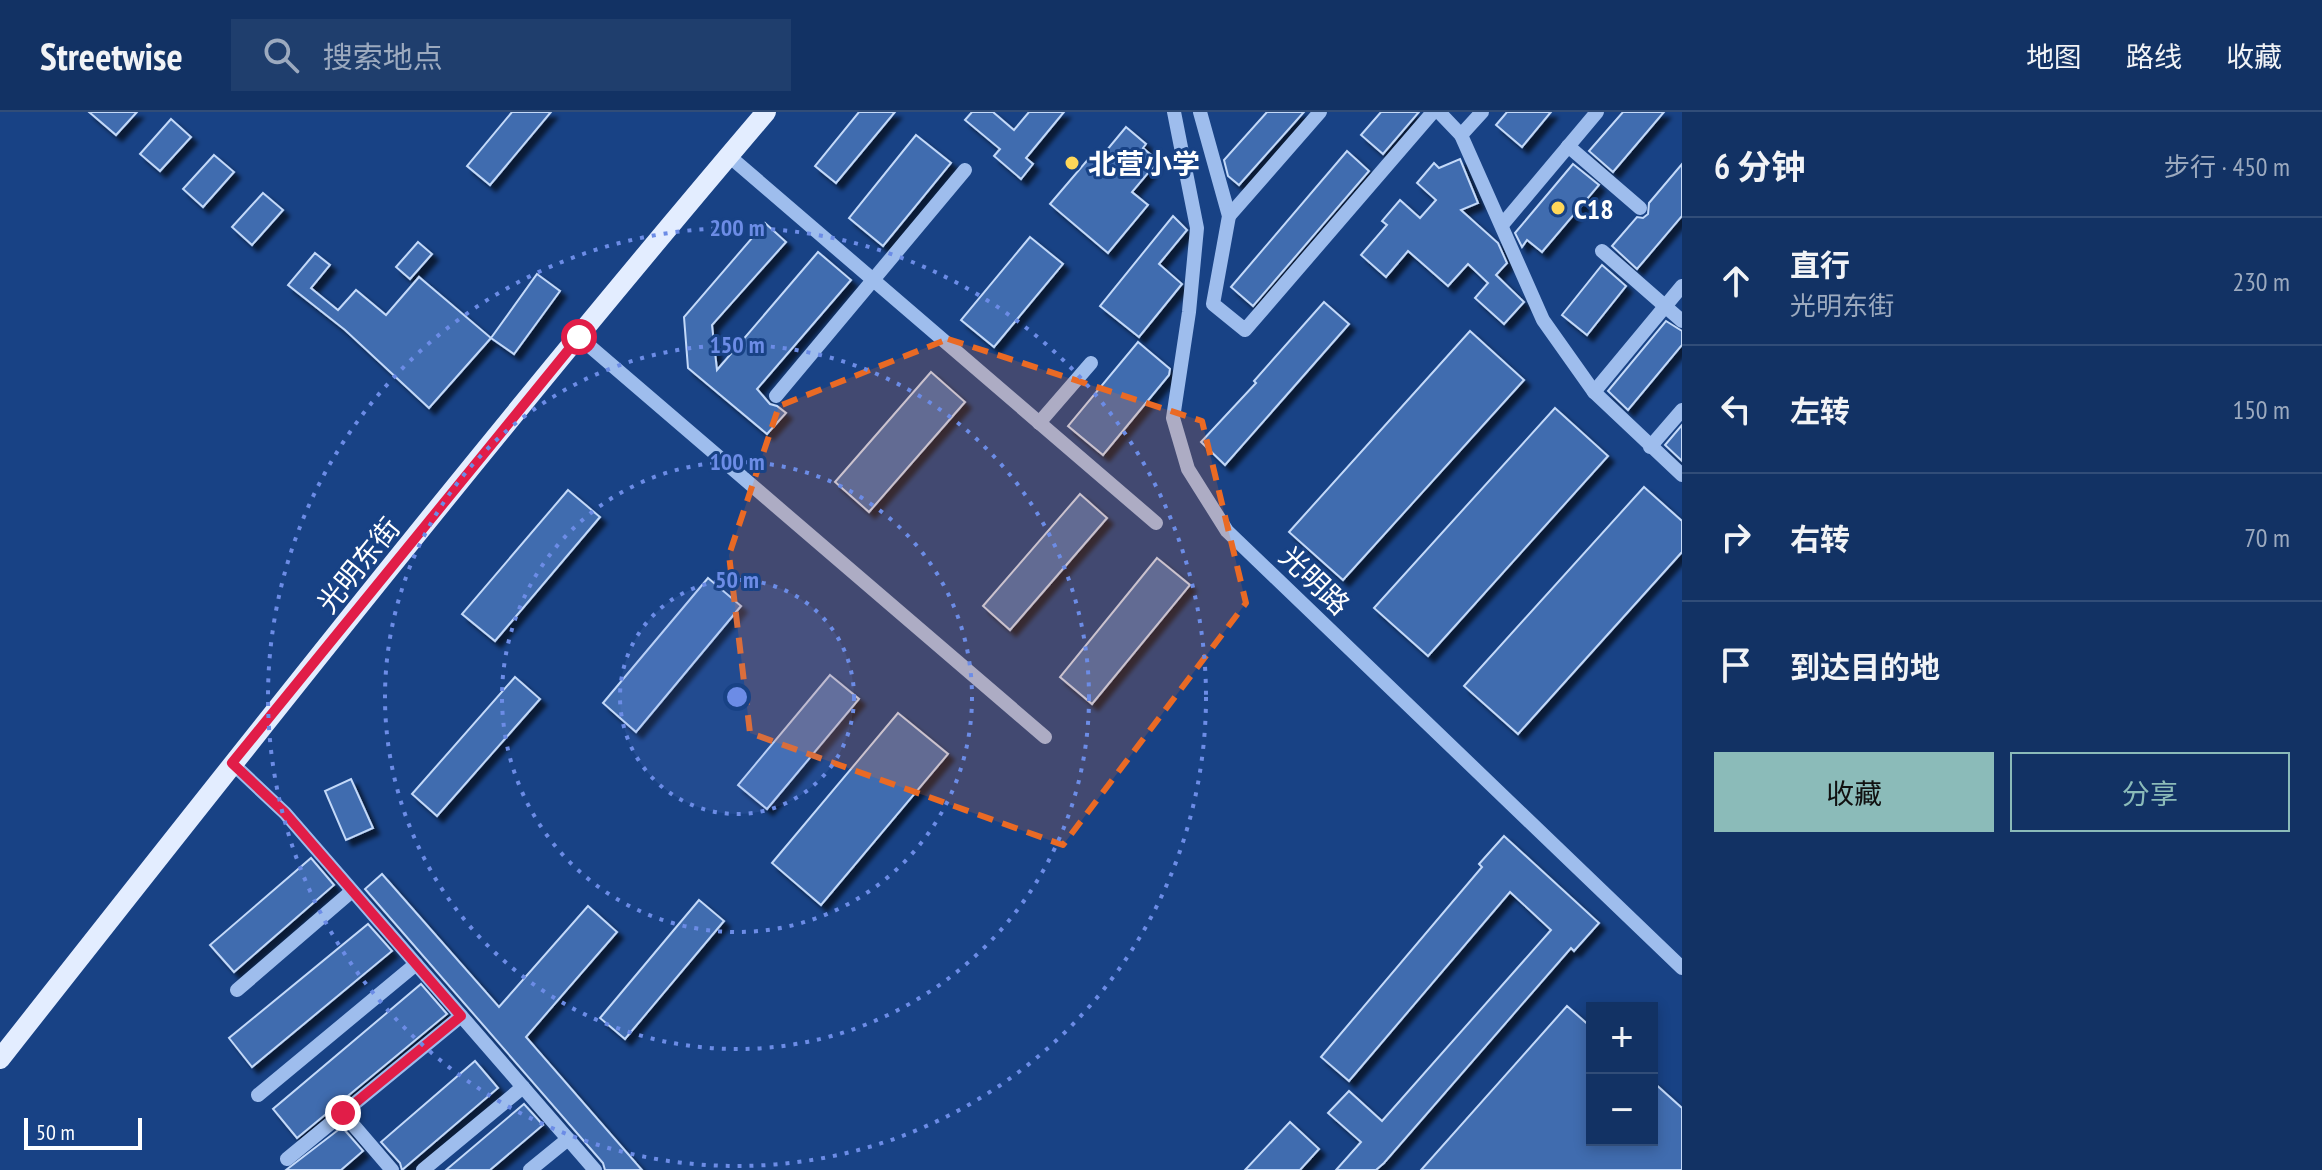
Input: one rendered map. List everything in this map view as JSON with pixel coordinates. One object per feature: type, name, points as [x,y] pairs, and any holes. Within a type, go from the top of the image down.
[{"type":"main road","name":"光明东街","points":[[0,1059],[232,763],[766,112]]},
{"type":"street","name":"光明路","points":[[1174,112],[1197,228],[1189,312],[1173,418],[1188,469],[1227,531],[1682,968]]},
{"type":"street","points":[[1229,216],[1320,112]]},
{"type":"street","points":[[1204,115],[1229,216],[1213,304],[1245,330],[1436,112],[1461,135],[1543,320],[1594,392],[1682,475]]},
{"type":"street","points":[[1461,135],[1482,112]]},
{"type":"street","points":[[1502,225],[1597,112]]},
{"type":"street","points":[[1568,146],[1640,208]]},
{"type":"street","points":[[729,156],[1156,523]]},
{"type":"street","points":[[776,396],[965,170]]},
{"type":"street","points":[[1602,251],[1682,321]]},
{"type":"street","points":[[1594,392],[1682,286]]},
{"type":"street","points":[[579,337],[1045,737]]},
{"type":"street","points":[[1039,423],[1091,363]]},
{"type":"street","points":[[1650,447],[1682,410]]},
{"type":"street","points":[[232,763],[285,813],[595,1170]]},
{"type":"street","points":[[237,990],[352,891]]},
{"type":"street","points":[[258,1095],[416,964]]},
{"type":"street","points":[[287,1159],[461,1016]]},
{"type":"street","points":[[423,1170],[523,1087]]},
{"type":"street","points":[[343,1113],[392,1170]]},
{"type":"street","points":[[530,1170],[568,1139]]},
{"type":"highlighted area","points":[[948,339],[1202,421],[1246,603],[1063,845],[750,733],[729,555],[779,406]]},
{"type":"building","points":[[89,112],[137,112],[116,135]]},
{"type":"building","points":[[512,112],[551,112],[490,185],[467,166]]},
{"type":"building","points":[[859,112],[895,112],[836,183],[815,166]]},
{"type":"building","points":[[972,112],[993,112],[1014,130],[1029,112],[1064,112],[1026,158],[1033,164],[1021,179],[994,156],[1000,149],[965,120]]},
{"type":"building","points":[[1267,112],[1304,112],[1239,185],[1228,176],[1224,160]]},
{"type":"building","points":[[1381,112],[1419,112],[1383,154],[1361,135]]},
{"type":"building","points":[[1507,112],[1551,112],[1522,147],[1496,125]]},
{"type":"building","points":[[1623,112],[1664,112],[1613,172],[1589,151]]},
{"type":"building","points":[[171,119],[191,137],[160,171],[140,154]]},
{"type":"building","points":[[1126,127],[1146,144],[1143,148],[1156,159],[1151,164],[1154,166],[1132,192],[1148,205],[1108,253],[1050,204],[1090,157],[1097,162]]},
{"type":"building","points":[[916,135],[951,163],[883,246],[849,218]]},
{"type":"building","points":[[1347,151],[1369,171],[1253,306],[1231,287]]},
{"type":"building","points":[[214,155],[234,172],[203,207],[183,189]]},
{"type":"building","points":[[1460,159],[1478,203],[1461,210],[1498,243],[1507,263],[1496,275],[1524,302],[1504,324],[1475,298],[1488,283],[1468,264],[1448,286],[1408,251],[1386,277],[1361,255],[1387,225],[1382,221],[1400,200],[1420,218],[1436,200],[1417,183],[1434,163],[1439,168]]},
{"type":"building","name":"C18","points":[[1573,164],[1599,185],[1542,252],[1527,240],[1522,247],[1515,233]]},
{"type":"building","points":[[1682,164],[1682,216],[1637,269],[1612,246],[1637,217],[1643,218],[1648,214],[1649,203]]},
{"type":"building","points":[[263,193],[283,210],[252,245],[232,227]]},
{"type":"building","points":[[1173,216],[1187,230],[1159,264],[1182,284],[1139,337],[1100,306]]},
{"type":"building","points":[[765,223],[786,242],[712,325],[717,370],[818,252],[851,280],[757,389],[770,404],[786,413],[767,434],[688,368],[684,317]]},
{"type":"building","points":[[1030,237],[1063,264],[994,347],[961,320]]},
{"type":"building","points":[[418,242],[432,254],[410,279],[396,267]]},
{"type":"building","points":[[315,253],[330,265],[311,288],[338,310],[356,290],[386,315],[419,277],[491,338],[429,408],[345,330],[288,285]]},
{"type":"building","points":[[1602,265],[1626,286],[1587,335],[1562,315]]},
{"type":"building","points":[[537,274],[560,291],[514,354],[491,338]]},
{"type":"building","points":[[1324,302],[1349,324],[1225,465],[1201,442]]},
{"type":"building","points":[[1666,321],[1682,331],[1682,345],[1628,410],[1608,391]]},
{"type":"building","points":[[1470,331],[1524,380],[1343,580],[1289,532]]},
{"type":"building","points":[[1138,342],[1170,369],[1169,375],[1103,455],[1068,426]]},
{"type":"building","points":[[931,372],[965,402],[869,512],[835,482]]},
{"type":"building","points":[[1555,408],[1608,456],[1428,656],[1374,608]]},
{"type":"building","points":[[1682,425],[1682,461],[1665,445]]},
{"type":"building","points":[[1644,487],[1682,521],[1682,552],[1518,734],[1464,686]]},
{"type":"building","points":[[568,490],[600,517],[495,641],[462,614]]},
{"type":"building","points":[[1080,494],[1107,518],[1010,630],[983,606]]},
{"type":"building","points":[[1157,558],[1190,585],[1092,704],[1060,677]]},
{"type":"building","points":[[708,578],[741,606],[636,732],[603,703]]},
{"type":"building","points":[[830,675],[859,699],[767,809],[738,785]]},
{"type":"building","points":[[515,677],[540,699],[437,816],[412,794]]},
{"type":"building","points":[[898,713],[948,754],[821,905],[772,863]]},
{"type":"building","points":[[351,779],[373,828],[346,840],[325,791]]},
{"type":"building","points":[[1504,836],[1599,923],[1574,951],[1571,948],[1384,1163],[1376,1170],[1336,1170],[1361,1142],[1328,1113],[1349,1091],[1382,1121],[1551,930],[1510,892],[1349,1081],[1321,1057],[1482,867],[1479,864]]},
{"type":"building","points":[[311,858],[334,885],[234,972],[210,945]]},
{"type":"building","points":[[382,874],[499,1007],[588,906],[617,932],[526,1037],[642,1170],[605,1170],[603,1163],[365,889]]},
{"type":"building","points":[[699,900],[724,921],[625,1039],[600,1018]]},
{"type":"building","points":[[368,924],[392,951],[252,1067],[229,1038]]},
{"type":"building","points":[[421,984],[447,1014],[297,1138],[273,1109]]},
{"type":"building","points":[[1567,1006],[1586,1023],[1586,1146],[1658,1146],[1658,1086],[1682,1108],[1682,1170],[1421,1170]]},
{"type":"building","points":[[475,1061],[498,1088],[402,1170],[400,1163],[381,1142]]},
{"type":"building","points":[[524,1104],[543,1125],[490,1170],[446,1170]]},
{"type":"building","points":[[1290,1122],[1319,1149],[1300,1170],[1245,1170]]},
{"type":"building","points":[[342,1127],[363,1151],[341,1170],[286,1170]]},
{"type":"place","name":"北营小学","points":[[1072,163]]},
{"type":"place","name":"C18","points":[[1558,208]]},
{"type":"route","points":[[343,1113],[461,1016],[285,813],[232,763],[579,337]]}]
